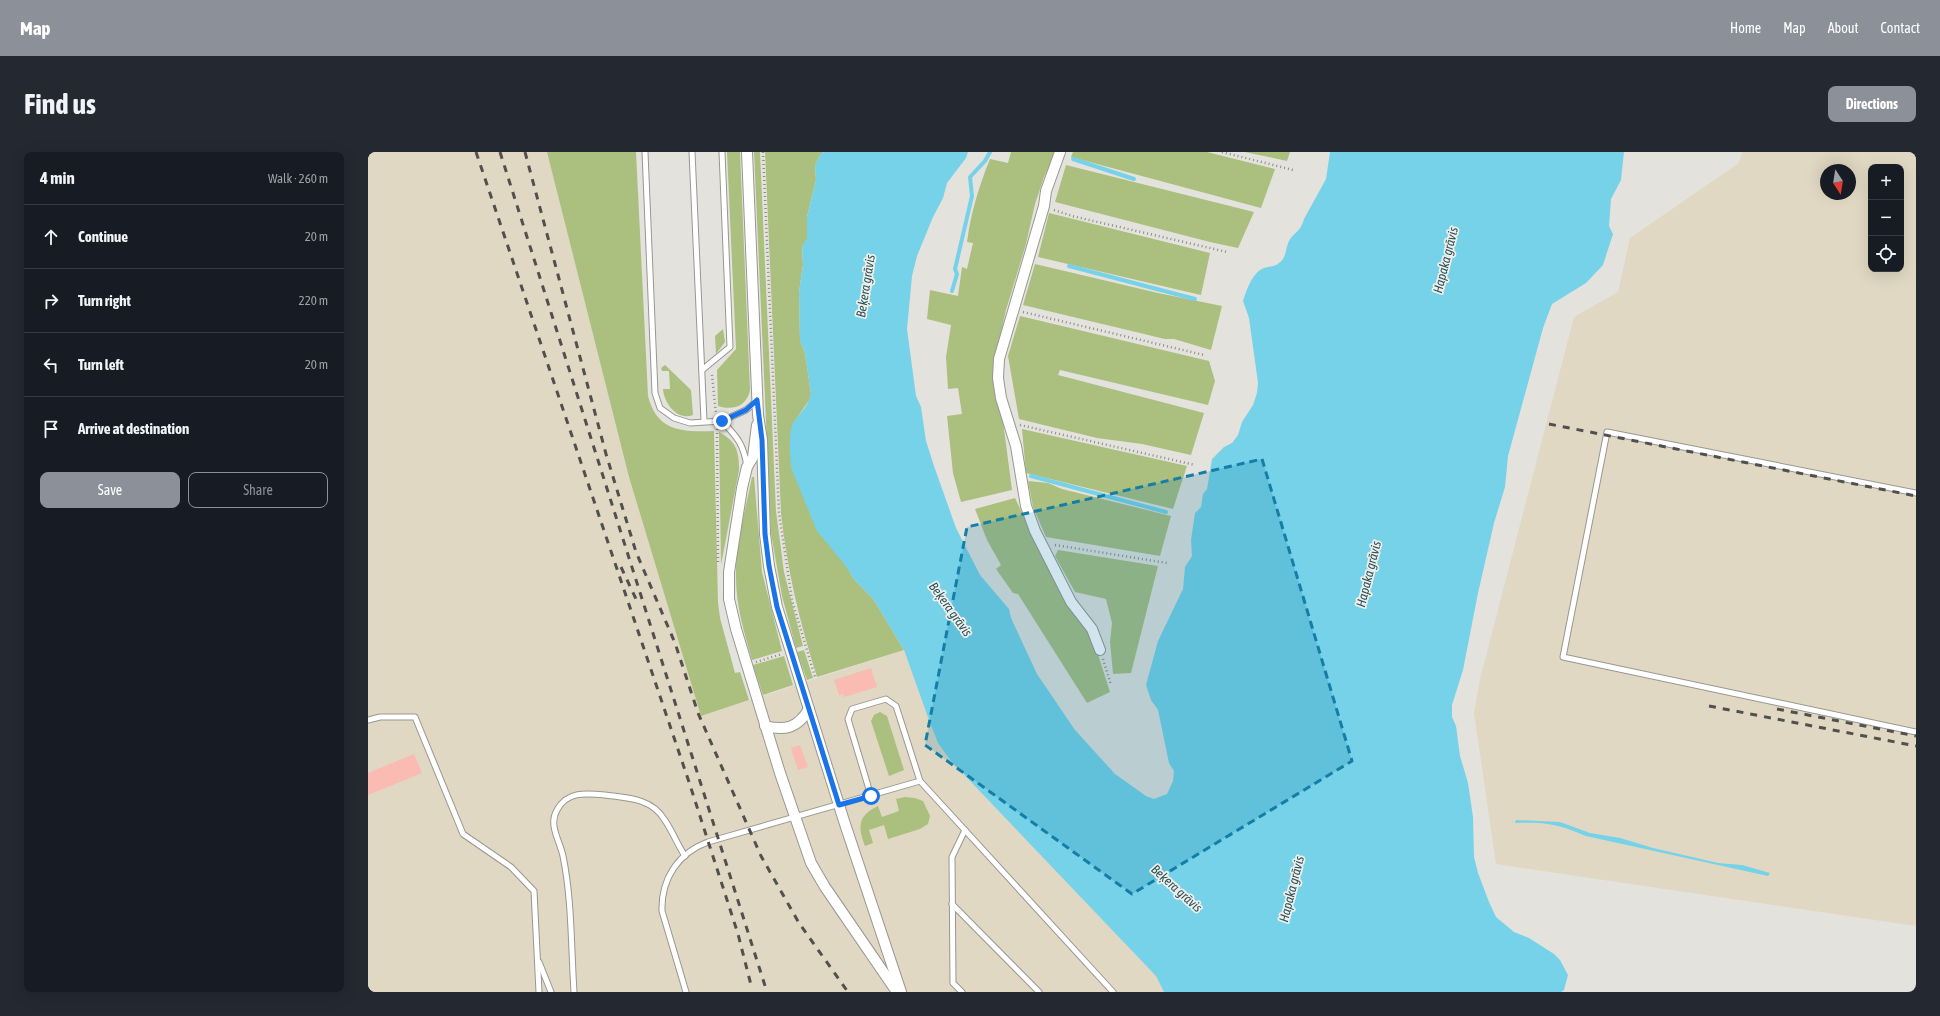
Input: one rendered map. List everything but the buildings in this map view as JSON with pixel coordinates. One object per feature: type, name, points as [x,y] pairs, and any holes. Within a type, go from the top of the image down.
[{"type":"street","points":[[747,152],[757,400],[762,440],[765,534],[769,566],[777,607],[790,651],[828,772],[901,992]]},
{"type":"street","points":[[1060,152],[1046,191],[1044,206],[999,359],[998,378],[1001,398],[1016,446],[1026,506],[1041,543],[1071,602],[1092,629],[1100,650]]},
{"type":"street","points":[[758,415],[752,457],[747,467],[729,572],[730,599],[736,629],[765,726],[811,863],[825,887],[897,992]]},
{"type":"street","points":[[765,726],[777,729],[794,725],[799,722],[808,709]]},
{"type":"lane","points":[[645,152],[655,393],[660,408],[674,418],[690,423],[722,421],[746,410],[757,400]]},
{"type":"lane","points":[[692,152],[704,421]]},
{"type":"lane","points":[[702,370],[730,347],[722,152]]},
{"type":"lane","points":[[722,421],[737,436],[741,444],[747,467]]},
{"type":"lane","points":[[1916,493],[1607,432],[1563,657],[1916,732]]},
{"type":"lane","points":[[871,796],[848,719],[852,710],[886,700],[896,706],[920,781],[1113,992]]},
{"type":"lane","points":[[368,720],[380,718],[415,717],[463,834],[511,867],[534,892],[538,992]]},
{"type":"lane","points":[[686,992],[664,922],[661,900],[668,875],[685,856],[705,843],[920,781]]},
{"type":"lane","points":[[574,992],[566,878],[562,854],[554,826],[555,814],[563,802],[573,795],[586,793],[634,799],[647,804],[664,818],[685,856]]},
{"type":"lane","points":[[962,992],[953,982],[952,857],[965,830]]},
{"type":"lane","points":[[952,904],[1039,992]]},
{"type":"lane","points":[[537,957],[551,992]]},
{"type":"path","points":[[764,152],[779,513],[792,600],[815,677]]},
{"type":"path","points":[[1222,152],[1293,170]]},
{"type":"path","points":[[1044,206],[1072,216],[1227,252]]},
{"type":"path","points":[[1014,310],[1204,355]]},
{"type":"path","points":[[1009,424],[1021,425],[1195,465]]},
{"type":"path","points":[[1041,543],[1167,563]]},
{"type":"path","points":[[746,664],[805,647]]},
{"type":"path","points":[[1100,650],[1111,685]]},
{"type":"highlighted area","points":[[1262,459],[1352,761],[1132,894],[925,745],[967,527]]},
{"type":"shaded area","points":[[368,152],[547,152],[629,477],[701,716],[904,650],[930,723],[951,761],[1157,976],[1164,992],[368,992]]},
{"type":"shaded area","points":[[1742,152],[1916,152],[1916,926],[1496,864],[1474,713],[1480,679],[1574,317],[1618,292],[1630,238],[1739,163]]},
{"type":"green space","points":[[547,152],[636,152],[648,396],[652,408],[658,417],[665,423],[682,430],[714,431],[718,602],[720,618],[735,673],[740,672],[749,700],[701,716],[629,477]]},
{"type":"green space","points":[[727,152],[740,152],[750,390],[746,400],[743,403],[729,408],[718,406],[717,370],[736,349]]},
{"type":"green space","points":[[754,152],[760,152],[776,511],[784,572],[803,646],[796,648],[782,596],[771,533]]},
{"type":"green space","points":[[765,152],[824,152],[820,155],[815,166],[816,180],[807,217],[807,239],[802,247],[803,265],[799,292],[800,340],[805,353],[811,394],[810,399],[793,424],[790,440],[792,470],[853,578],[874,600],[904,650],[817,677],[795,596],[781,513]]},
{"type":"green space","points":[[1011,152],[1056,152],[1044,177],[1035,204],[1026,244],[1006,310],[995,360],[1012,490],[961,502],[953,473],[947,416],[962,414],[958,388],[948,389],[946,357],[951,325],[927,319],[930,290],[958,296],[962,267],[967,269],[973,243],[967,242],[971,220],[986,169],[990,159],[1008,163]]},
{"type":"green space","points":[[1073,152],[1207,152],[1275,169],[1261,208],[1071,157]]},
{"type":"green space","points":[[1245,152],[1290,152],[1287,161]]},
{"type":"green space","points":[[1066,165],[1254,212],[1238,248],[1210,242],[1055,202]]},
{"type":"green space","points":[[1049,213],[1210,253],[1201,295],[1038,257]]},
{"type":"green space","points":[[1035,264],[1158,293],[1222,306],[1211,350],[1174,339],[1165,339],[1023,305]]},
{"type":"green space","points":[[1020,316],[1209,361],[1215,381],[1208,405],[1060,370],[1058,375],[1204,413],[1191,455],[1142,444],[1097,438],[1019,419],[1008,356]]},
{"type":"green space","points":[[723,329],[725,342],[716,354],[715,336]]},
{"type":"green space","points":[[665,365],[691,390],[693,415],[687,416],[677,413],[672,410],[666,400],[663,389],[670,389],[669,371],[662,371],[661,368]]},
{"type":"green space","points":[[1022,429],[1187,466],[1173,509],[1026,473]]},
{"type":"green space","points":[[719,432],[725,435],[733,443],[737,452],[739,470],[721,565]]},
{"type":"green space","points":[[752,477],[754,477],[762,572],[782,651],[752,660],[739,609],[736,588],[736,565],[739,539]]},
{"type":"green space","points":[[1028,481],[1048,483],[1062,489],[1171,516],[1160,556],[1046,537],[1033,507]]},
{"type":"green space","points":[[1015,498],[1052,576],[1095,645],[1110,692],[1087,703],[1018,594],[1013,593],[996,569],[1001,565],[987,540],[975,509]]},
{"type":"green space","points":[[1058,550],[1158,566],[1131,673],[1113,674],[1110,642],[1112,623],[1106,599],[1075,592],[1055,556]]},
{"type":"green space","points":[[804,650],[813,678],[807,680],[797,652]]},
{"type":"green space","points":[[784,656],[793,685],[763,695],[753,665]]},
{"type":"green space","points":[[880,712],[887,716],[904,770],[889,776],[871,721],[874,715]]},
{"type":"green space","points":[[905,797],[923,801],[930,816],[928,824],[920,829],[888,839],[884,825],[869,830],[873,843],[865,846],[860,828],[866,814],[878,806],[882,817],[899,811],[896,799]]},
{"type":"water","points":[[824,152],[968,152],[966,158],[947,183],[943,198],[933,217],[917,256],[912,276],[907,329],[916,396],[921,407],[926,441],[956,528],[980,575],[1009,609],[1011,618],[1037,674],[1075,730],[1115,774],[1146,796],[1154,799],[1167,794],[1173,781],[1174,771],[1169,763],[1158,710],[1151,700],[1146,685],[1158,641],[1183,589],[1185,567],[1192,556],[1191,540],[1195,513],[1201,507],[1203,494],[1207,489],[1212,459],[1224,447],[1232,443],[1238,435],[1242,422],[1253,405],[1257,393],[1258,383],[1249,318],[1243,301],[1253,277],[1260,270],[1274,266],[1282,261],[1285,256],[1289,241],[1301,227],[1326,179],[1330,152],[1624,152],[1621,180],[1611,199],[1609,226],[1613,234],[1603,265],[1586,283],[1552,304],[1543,328],[1508,456],[1505,487],[1494,523],[1478,593],[1463,670],[1452,705],[1452,717],[1456,726],[1460,756],[1468,783],[1473,817],[1474,857],[1478,873],[1489,902],[1496,917],[1514,932],[1529,938],[1554,954],[1560,960],[1568,975],[1564,990],[1561,992],[1164,992],[1156,976],[951,761],[938,743],[904,650],[874,600],[853,578],[845,565],[817,531],[792,470],[790,437],[792,424],[807,405],[811,394],[805,353],[800,340],[799,292],[803,265],[802,247],[807,238],[807,217],[816,180],[815,166],[820,155]]},
{"type":"water","points":[[1516,820],[1560,822],[1590,833],[1620,838],[1653,848],[1718,863],[1742,865],[1770,873],[1768,876],[1586,836],[1551,825],[1515,823]]},
{"type":"waterway","points":[[952,291],[957,274],[955,269],[972,196],[970,177],[985,161],[990,152]]},
{"type":"waterway","points":[[1073,159],[1134,179]]},
{"type":"waterway","points":[[1069,266],[1195,299]]},
{"type":"waterway","points":[[1031,476],[1166,512]]},
{"type":"railway","points":[[476,152],[689,782],[738,934],[752,989]]},
{"type":"railway","points":[[500,152],[767,992]]},
{"type":"railway","points":[[525,152],[606,454],[636,552],[675,643],[698,713],[761,856],[799,923],[848,992]]},
{"type":"railway","points":[[1549,424],[1916,496]]},
{"type":"railway","points":[[621,567],[636,599]]},
{"type":"railway","points":[[1709,706],[1916,746]]},
{"type":"railway","points":[[1777,709],[1916,736]]},
{"type":"route","points":[[722,421],[732,415],[746,410],[757,400],[762,440],[765,534],[769,566],[777,607],[839,805],[871,796]]},
{"type":"water label","name":"Hapaka grāvis","points":[[1445,260]]},
{"type":"water label","name":"Beķera grāvis","points":[[865,286]]},
{"type":"water label","name":"Hapaka grāvis","points":[[1368,574]]},
{"type":"water label","name":"Beķera grāvis","points":[[951,609]]},
{"type":"water label","name":"Beķera grāvis","points":[[1177,888]]},
{"type":"water label","name":"Hapaka grāvis","points":[[1291,889]]}]
